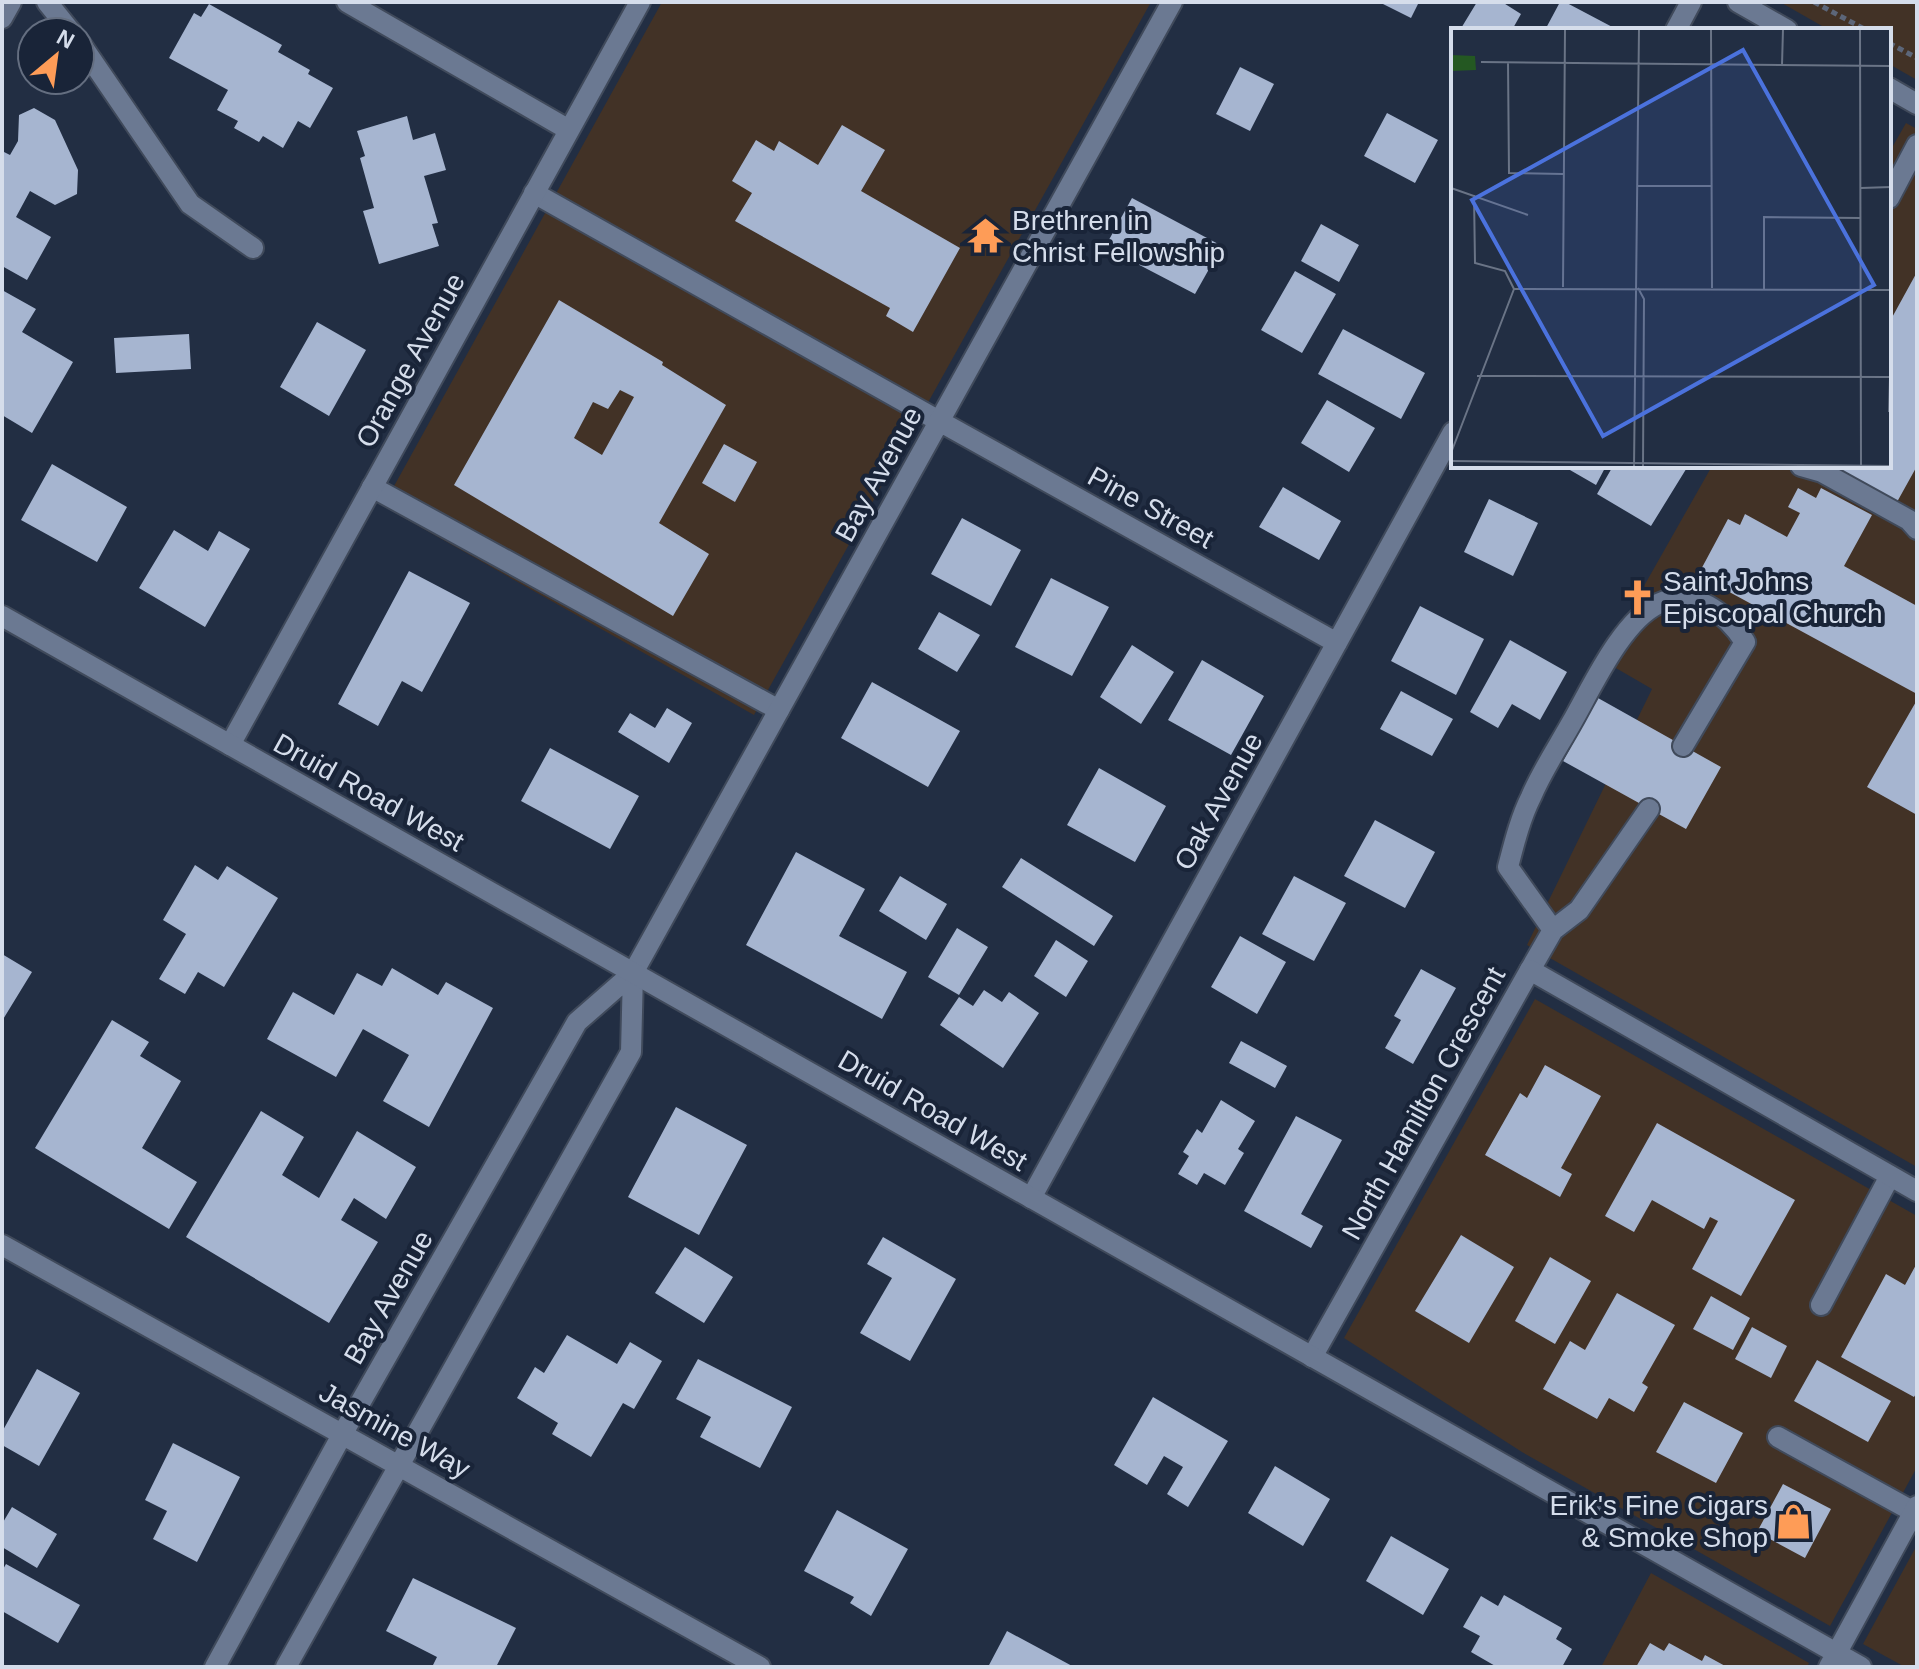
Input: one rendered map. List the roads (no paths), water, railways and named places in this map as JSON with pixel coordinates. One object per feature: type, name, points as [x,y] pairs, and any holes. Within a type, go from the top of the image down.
[{"type":"street","points":[[2,18],[11,2]]},
{"type":"street","points":[[347,2],[569,130]]},
{"type":"street","name":"Orange Avenue","points":[[230,745],[640,2]]},
{"type":"street","name":"Bay Avenue","points":[[215,1667],[343,1433],[577,1022],[633,973],[1172,2]]},
{"type":"street","points":[[1677,28],[1691,2]]},
{"type":"street","points":[[1738,2],[1784,28]]},
{"type":"street","points":[[96,66],[190,204],[253,248]]},
{"type":"street","points":[[1891,89],[1917,104]]},
{"type":"street","points":[[1891,194],[1917,145]]},
{"type":"street","name":"Pine Street","points":[[534,193],[1337,643]]},
{"type":"street","name":"Oak Avenue","points":[[1031,1198],[1451,436]]},
{"type":"street","points":[[1808,468],[1914,518]]},
{"type":"street","points":[[372,487],[779,710]]},
{"type":"street","points":[[1553,930],[1508,867],[1515,839],[1530,799],[1611,652],[1646,611],[1661,601],[1701,602],[1720,611],[1745,642],[1683,746]]},
{"type":"street","name":"Druid Road West","points":[[2,616],[1312,1357],[1833,1660],[1861,1667]]},
{"type":"street","points":[[1530,970],[1553,930],[1579,910],[1649,809]]},
{"type":"street","name":"North Hamilton Crescent","points":[[1312,1357],[1530,970],[1917,1191]]},
{"type":"street","name":"Bay Avenue","points":[[286,1667],[631,1052],[633,973]]},
{"type":"street","points":[[1821,1305],[1890,1176]]},
{"type":"street","name":"Jasmine Way","points":[[2,1245],[760,1667]]},
{"type":"street","points":[[1778,1437],[1915,1509],[1833,1660]]},
{"type":"place","name":"Brethren in Christ Fellowship","points":[[986,236]]},
{"type":"place","name":"Saint Johns Episcopal Church","points":[[1637,597]]},
{"type":"place","name":"Erik's Fine Cigars & Smoke Shop","points":[[1794,1521]]}]
